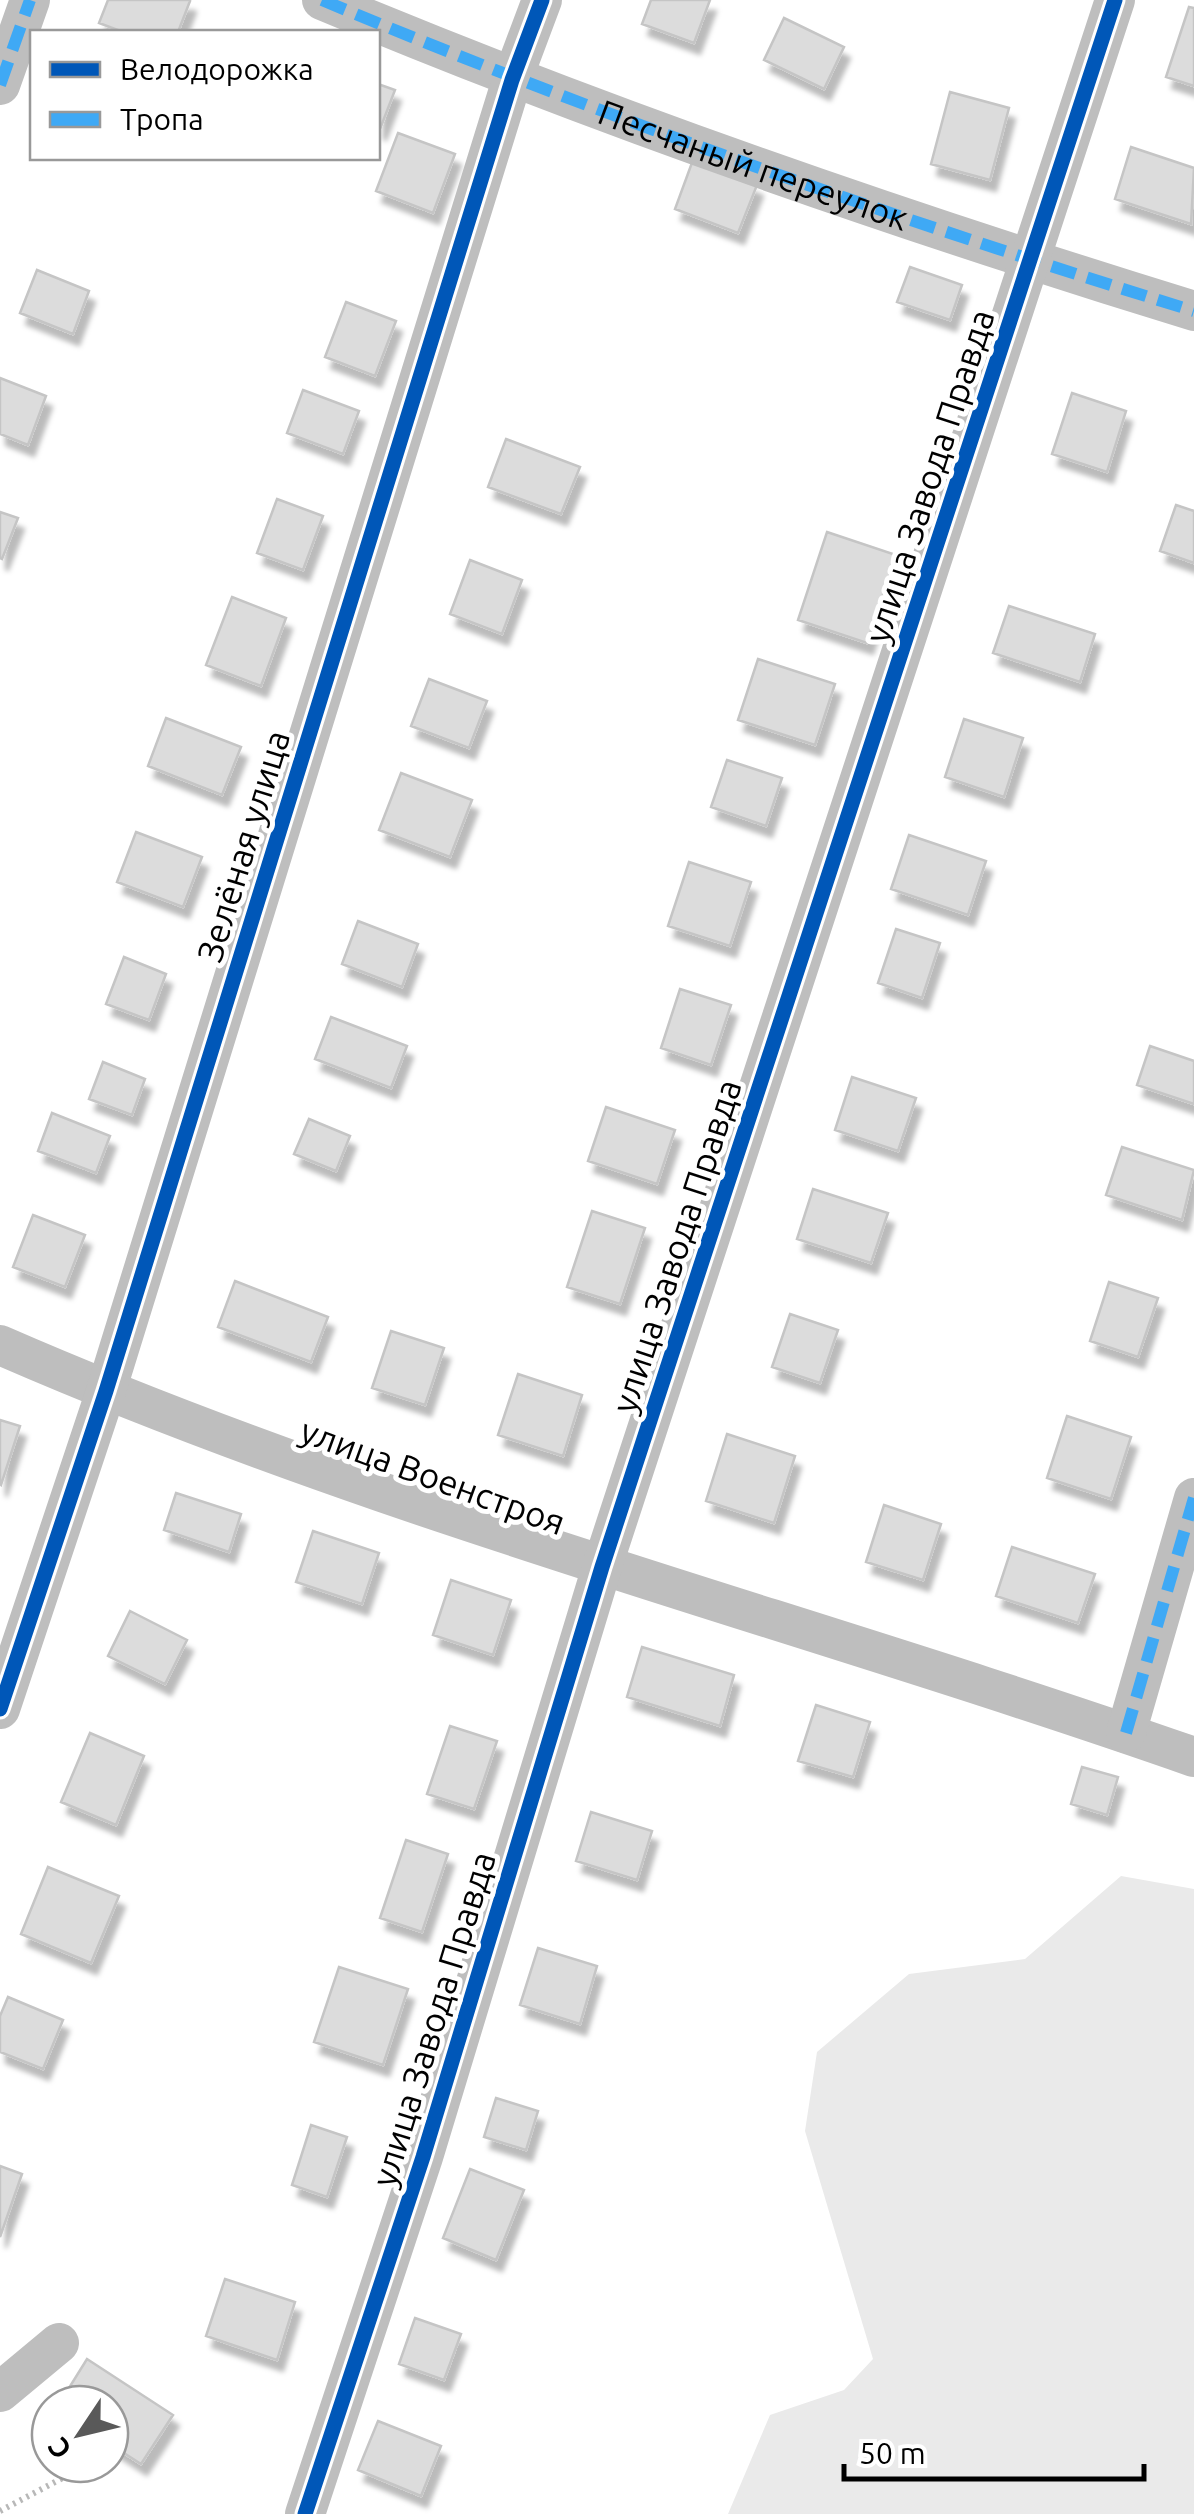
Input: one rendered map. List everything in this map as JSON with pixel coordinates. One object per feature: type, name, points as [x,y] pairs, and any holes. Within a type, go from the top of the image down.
[{"type":"street","points":[[0,85],[30,0]]},
{"type":"street","name":"Песчаный переулок","points":[[322,0],[512,80],[1031,261],[1194,311]]},
{"type":"street","name":"Зелёная улица","points":[[0,1709],[106,1392],[512,80],[542,0]]},
{"type":"street","name":"улица Завода Правда","points":[[305,2514],[423,2157],[602,1568],[1114,0]]},
{"type":"street","name":"улица Военстроя","points":[[0,1345],[106,1392],[602,1568],[1194,1757]]},
{"type":"street","points":[[1126,1733],[1194,1498]]},
{"type":"street","points":[[0,2392],[58,2343]]},
{"type":"path","points":[[0,2510],[50,2484]]},
{"type":"shaded area","points":[[1121,1876],[1194,1889],[1194,2514],[728,2514],[770,2415],[844,2390],[873,2359],[805,2131],[817,2052],[909,1974],[1025,1959]]},
{"type":"building","points":[[108,0],[190,1],[179,30],[118,30],[99,23]]},
{"type":"building","points":[[651,0],[710,0],[694,43],[642,24]]},
{"type":"building","points":[[1189,7],[1194,8],[1194,86],[1166,77]]},
{"type":"building","points":[[784,18],[844,47],[824,89],[764,60]]},
{"type":"building","points":[[380,85],[395,90],[380,129]]},
{"type":"building","points":[[950,92],[1009,108],[990,180],[931,164]]},
{"type":"building","points":[[398,133],[455,154],[433,213],[376,191]]},
{"type":"building","points":[[1131,147],[1194,168],[1191,224],[1115,199]]},
{"type":"building","points":[[693,160],[757,185],[738,233],[675,209]]},
{"type":"building","points":[[910,267],[962,285],[950,320],[897,302]]},
{"type":"building","points":[[37,270],[89,291],[73,334],[20,313]]},
{"type":"building","points":[[346,302],[396,321],[375,376],[325,357]]},
{"type":"building","points":[[0,378],[46,396],[28,445],[0,434]]},
{"type":"building","points":[[303,390],[359,411],[343,454],[287,433]]},
{"type":"building","points":[[1072,393],[1126,411],[1107,472],[1052,454]]},
{"type":"building","points":[[506,439],[580,467],[561,514],[488,487]]},
{"type":"building","points":[[277,499],[323,516],[303,570],[257,553]]},
{"type":"building","points":[[1176,505],[1194,511],[1194,563],[1160,551]]},
{"type":"building","points":[[0,512],[18,518],[2,559],[0,558]]},
{"type":"building","points":[[827,532],[896,555],[867,643],[798,620]]},
{"type":"building","points":[[470,560],[522,580],[502,634],[450,614]]},
{"type":"building","points":[[232,597],[286,618],[261,686],[206,665]]},
{"type":"building","points":[[1009,606],[1095,634],[1080,682],[993,653]]},
{"type":"building","points":[[758,659],[835,684],[815,745],[738,720]]},
{"type":"building","points":[[429,679],[487,701],[469,748],[411,726]]},
{"type":"building","points":[[166,718],[241,747],[222,795],[148,766]]},
{"type":"building","points":[[964,719],[1023,738],[1004,797],[945,777]]},
{"type":"building","points":[[727,760],[782,778],[766,826],[711,807]]},
{"type":"building","points":[[401,773],[472,800],[450,857],[379,830]]},
{"type":"building","points":[[136,832],[202,857],[183,907],[117,882]]},
{"type":"building","points":[[909,835],[986,861],[968,915],[891,889]]},
{"type":"building","points":[[689,862],[751,882],[730,946],[668,926]]},
{"type":"building","points":[[358,921],[418,944],[402,987],[342,964]]},
{"type":"building","points":[[896,929],[940,943],[922,998],[878,983]]},
{"type":"building","points":[[124,957],[166,974],[149,1020],[106,1004]]},
{"type":"building","points":[[680,989],[731,1005],[711,1065],[661,1048]]},
{"type":"building","points":[[331,1017],[407,1046],[391,1088],[315,1059]]},
{"type":"building","points":[[1150,1046],[1194,1061],[1194,1104],[1137,1085]]},
{"type":"building","points":[[103,1062],[145,1079],[132,1115],[89,1099]]},
{"type":"building","points":[[852,1077],[916,1098],[898,1151],[835,1130]]},
{"type":"building","points":[[606,1107],[675,1130],[657,1184],[588,1161]]},
{"type":"building","points":[[52,1113],[110,1136],[96,1173],[38,1151]]},
{"type":"building","points":[[309,1119],[350,1136],[336,1171],[294,1154]]},
{"type":"building","points":[[1122,1147],[1194,1170],[1182,1220],[1106,1195]]},
{"type":"building","points":[[813,1189],[888,1213],[871,1263],[797,1239]]},
{"type":"building","points":[[592,1211],[645,1228],[620,1304],[567,1287]]},
{"type":"building","points":[[33,1215],[85,1235],[65,1287],[13,1267]]},
{"type":"building","points":[[235,1281],[328,1317],[311,1362],[218,1327]]},
{"type":"building","points":[[1109,1282],[1158,1298],[1138,1357],[1090,1341]]},
{"type":"building","points":[[790,1314],[838,1330],[820,1383],[772,1367]]},
{"type":"building","points":[[391,1331],[444,1348],[425,1405],[372,1388]]},
{"type":"building","points":[[518,1374],[582,1395],[563,1456],[498,1435]]},
{"type":"building","points":[[1067,1416],[1131,1437],[1111,1499],[1047,1478]]},
{"type":"building","points":[[0,1420],[20,1426],[1,1485],[0,1484]]},
{"type":"building","points":[[727,1434],[795,1456],[774,1523],[706,1501]]},
{"type":"building","points":[[176,1493],[241,1514],[229,1552],[164,1530]]},
{"type":"building","points":[[884,1505],[941,1524],[923,1580],[866,1562]]},
{"type":"building","points":[[313,1531],[379,1553],[362,1604],[296,1582]]},
{"type":"building","points":[[1012,1547],[1095,1574],[1078,1623],[996,1596]]},
{"type":"building","points":[[451,1580],[511,1600],[493,1655],[433,1635]]},
{"type":"building","points":[[130,1611],[187,1640],[165,1684],[108,1656]]},
{"type":"building","points":[[642,1647],[734,1675],[720,1726],[627,1697]]},
{"type":"building","points":[[816,1705],[870,1722],[853,1777],[798,1761]]},
{"type":"building","points":[[450,1726],[497,1741],[474,1809],[427,1794]]},
{"type":"building","points":[[90,1733],[144,1756],[116,1825],[61,1802]]},
{"type":"building","points":[[1082,1767],[1118,1777],[1107,1815],[1071,1804]]},
{"type":"building","points":[[591,1812],[652,1831],[637,1880],[576,1861]]},
{"type":"building","points":[[406,1840],[448,1854],[422,1932],[380,1918]]},
{"type":"building","points":[[48,1867],[119,1896],[91,1963],[21,1934]]},
{"type":"building","points":[[538,1948],[597,1966],[580,2024],[520,2005]]},
{"type":"building","points":[[339,1967],[408,1989],[383,2065],[314,2042]]},
{"type":"building","points":[[8,1997],[63,2020],[43,2069],[0,2052],[0,2016]]},
{"type":"building","points":[[496,2098],[538,2111],[526,2150],[484,2137]]},
{"type":"building","points":[[311,2125],[347,2137],[327,2197],[292,2185]]},
{"type":"building","points":[[0,2166],[22,2174],[0,2237]]},
{"type":"building","points":[[470,2169],[524,2190],[496,2260],[443,2238]]},
{"type":"building","points":[[225,2279],[295,2302],[277,2360],[206,2336]]},
{"type":"building","points":[[415,2318],[461,2334],[444,2380],[399,2364]]},
{"type":"building","points":[[87,2359],[125,2384],[71,2384]]},
{"type":"building","points":[[130,2387],[173,2415],[141,2464],[130,2457]]},
{"type":"building","points":[[378,2421],[441,2446],[421,2496],[358,2470]]},
{"type":"marked path","points":[[0,85],[30,0]]},
{"type":"marked path","points":[[322,0],[537,86],[754,166],[1194,311]]},
{"type":"marked path","points":[[1126,1733],[1194,1498]]},
{"type":"cycle path","points":[[0,1709],[106,1391],[512,80],[542,0]]},
{"type":"cycle path","points":[[305,2514],[423,2157],[602,1567],[1115,0]]}]
